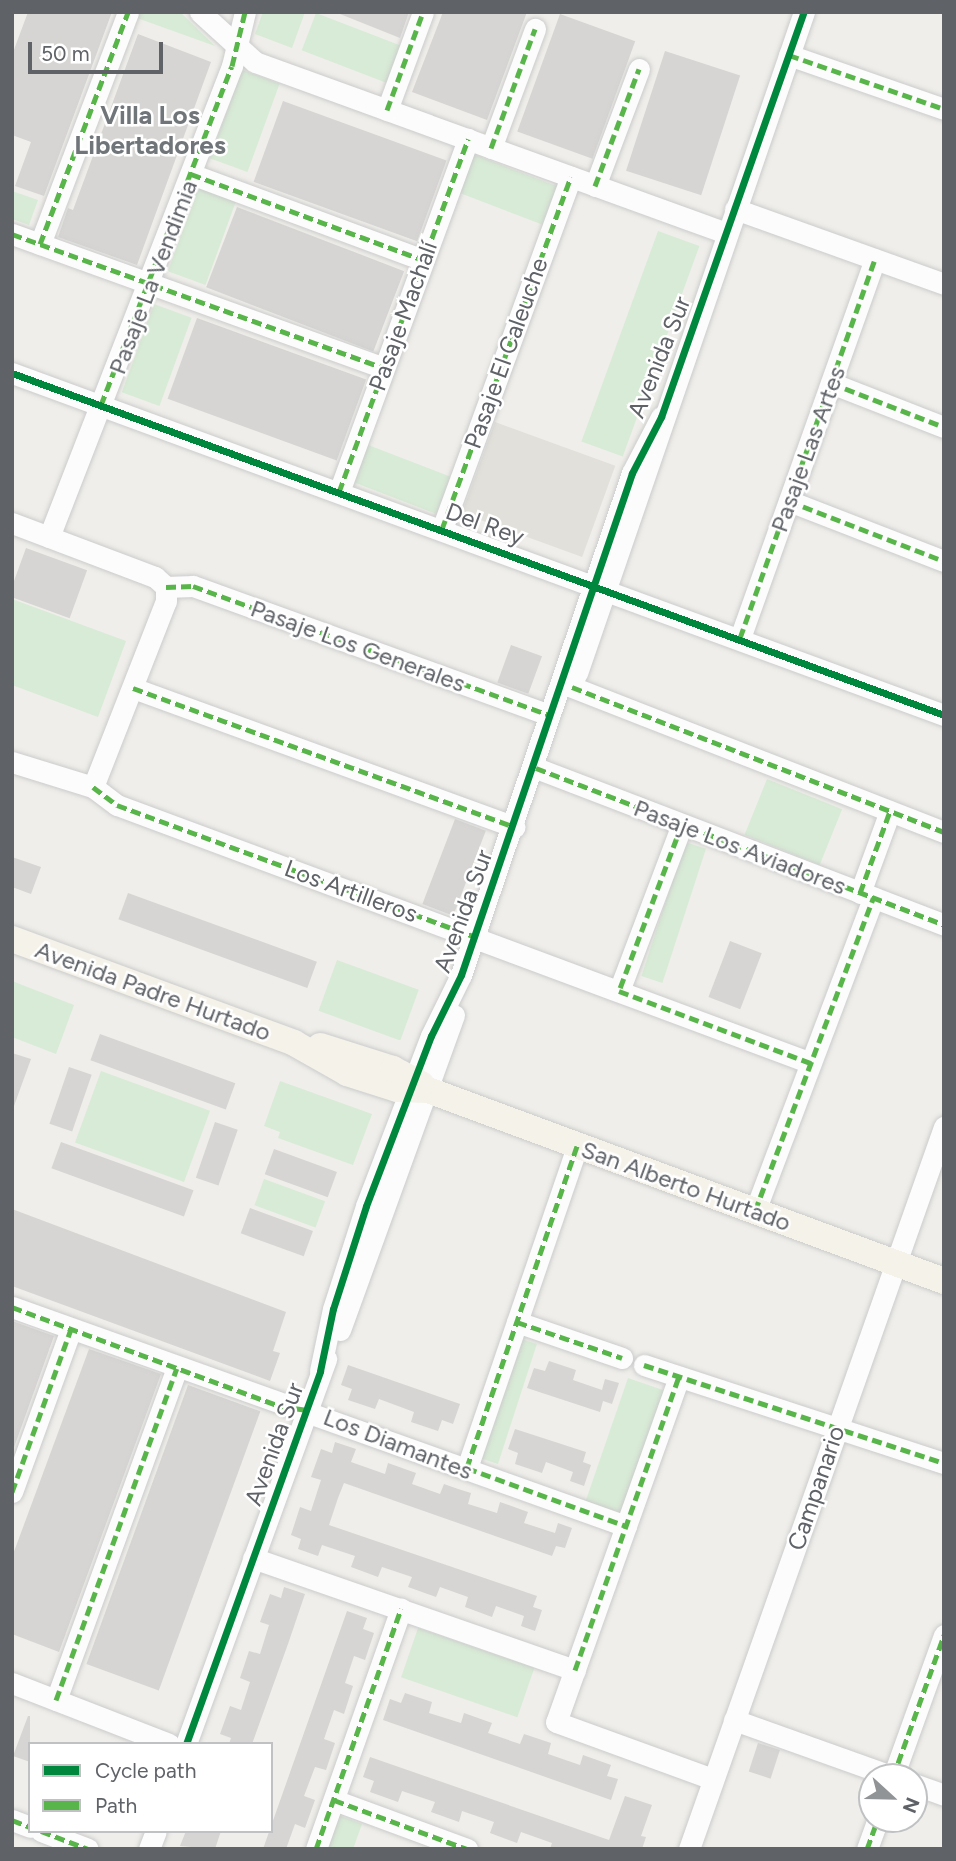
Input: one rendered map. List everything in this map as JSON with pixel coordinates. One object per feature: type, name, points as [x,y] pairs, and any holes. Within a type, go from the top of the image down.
[{"type":"main road","name":"Avenida Padre Hurtado","points":[[12,939],[294,1044],[342,1051],[418,1087]]},
{"type":"main road","name":"San Alberto Hurtado","points":[[418,1087],[944,1281]]},
{"type":"street","points":[[40,244],[128,12]]},
{"type":"street","points":[[200,12],[254,62],[726,233]]},
{"type":"street","name":"Pasaje La Vendimia","points":[[49,537],[191,174],[236,48],[245,12]]},
{"type":"street","points":[[387,110],[423,12]]},
{"type":"street","name":"Avenida Sur","points":[[536,768],[548,715],[600,586],[803,13]]},
{"type":"street","points":[[491,148],[535,30]]},
{"type":"street","points":[[789,55],[944,109]]},
{"type":"street","points":[[595,186],[639,69]]},
{"type":"street","name":"Pasaje Machalí","points":[[338,492],[468,139]]},
{"type":"street","points":[[191,174],[424,260]]},
{"type":"street","name":"Pasaje El Caleuche","points":[[442,529],[570,177]]},
{"type":"street","points":[[735,209],[944,284]]},
{"type":"street","points":[[12,234],[384,368]]},
{"type":"street","name":"Pasaje Las Artes","points":[[740,638],[875,259]]},
{"type":"street","name":"Del Rey","points":[[12,373],[600,586],[944,715]]},
{"type":"street","points":[[831,383],[944,427]]},
{"type":"street","points":[[789,501],[944,561]]},
{"type":"street","points":[[12,523],[155,577],[166,587],[166,601],[93,787]]},
{"type":"street","name":"Pasaje Los Generales","points":[[166,587],[193,586],[548,715]]},
{"type":"street","name":"Avenida Sur","points":[[187,1742],[320,1371],[418,1087],[536,768],[572,687],[600,586]]},
{"type":"street","points":[[572,687],[944,832]]},
{"type":"street","points":[[133,688],[514,827]]},
{"type":"street","name":"Los Artilleros","points":[[12,762],[93,787],[117,805],[811,1063]]},
{"type":"street","name":"Pasaje Los Aviadores","points":[[536,768],[944,925]]},
{"type":"street","points":[[755,1211],[811,1063],[867,895],[890,811]]},
{"type":"street","points":[[619,991],[682,824]]},
{"type":"street","name":"Campanario","points":[[688,1849],[944,1127]]},
{"type":"street","points":[[467,1468],[577,1146]]},
{"type":"street","name":"Los Diamantes","points":[[12,1307],[279,1406],[306,1410],[626,1526]]},
{"type":"street","points":[[517,1322],[622,1358]]},
{"type":"street","points":[[12,1492],[71,1329]]},
{"type":"street","points":[[643,1365],[944,1463]]},
{"type":"street","points":[[56,1700],[177,1368]]},
{"type":"street","points":[[680,1377],[556,1722],[713,1779]]},
{"type":"street","points":[[253,1558],[575,1670]]},
{"type":"street","points":[[316,1849],[401,1609]]},
{"type":"street","points":[[899,1763],[944,1634]]},
{"type":"street","points":[[12,1683],[164,1742]]},
{"type":"street","points":[[734,1720],[858,1764]]},
{"type":"street","points":[[334,1800],[467,1849]]},
{"type":"street","points":[[46,1833],[88,1849]]},
{"type":"shaded area","points":[[495,422],[615,466],[582,557],[462,513]]},
{"type":"green space","points":[[139,12],[180,12],[215,46],[137,18]]},
{"type":"green space","points":[[263,12],[305,12],[292,48],[255,34]]},
{"type":"green space","points":[[316,13],[404,47],[389,84],[302,50]]},
{"type":"green space","points":[[242,70],[280,84],[247,172],[210,158]]},
{"type":"green space","points":[[470,153],[557,186],[542,225],[455,191]]},
{"type":"green space","points":[[200,183],[238,197],[205,285],[168,271]]},
{"type":"green space","points":[[12,191],[38,200],[29,225],[12,219]]},
{"type":"green space","points":[[658,231],[699,246],[623,457],[581,441]]},
{"type":"green space","points":[[154,304],[192,318],[159,406],[122,392]]},
{"type":"green space","points":[[363,443],[451,477],[436,514],[349,480]]},
{"type":"green space","points":[[12,599],[126,641],[98,717],[12,685]]},
{"type":"green space","points":[[767,779],[842,809],[820,865],[745,835]]},
{"type":"green space","points":[[685,842],[706,849],[662,983],[641,976]]},
{"type":"green space","points":[[337,960],[419,990],[400,1040],[319,1011]]},
{"type":"green space","points":[[12,981],[74,1005],[56,1054],[12,1037]]},
{"type":"green space","points":[[101,1071],[210,1111],[184,1182],[75,1142]]},
{"type":"green space","points":[[280,1081],[372,1114],[353,1165],[278,1138],[280,1132],[264,1126]]},
{"type":"green space","points":[[264,1179],[325,1201],[316,1228],[254,1205]]},
{"type":"green space","points":[[515,1337],[537,1344],[498,1464],[476,1457]]},
{"type":"green space","points":[[628,1378],[666,1391],[623,1514],[586,1501]]},
{"type":"green space","points":[[418,1628],[534,1668],[517,1717],[401,1677]]},
{"type":"green space","points":[[338,1815],[362,1824],[353,1849],[326,1849]]},
{"type":"building","points":[[28,12],[112,12],[44,196],[15,186],[31,142],[12,135],[12,55]]},
{"type":"building","points":[[335,12],[409,12],[400,38]]},
{"type":"building","points":[[443,12],[527,12],[487,120],[412,92]]},
{"type":"building","points":[[560,14],[635,41],[592,159],[517,131]]},
{"type":"building","points":[[138,34],[211,62],[137,265],[58,237],[68,208],[73,210]]},
{"type":"building","points":[[665,51],[740,75],[701,195],[626,171]]},
{"type":"building","points":[[283,101],[447,161],[417,241],[254,182]]},
{"type":"building","points":[[237,207],[404,271],[373,351],[206,287]]},
{"type":"building","points":[[197,318],[366,380],[337,460],[168,399]]},
{"type":"building","points":[[26,548],[87,570],[70,618],[12,597],[12,586]]},
{"type":"building","points":[[511,645],[542,656],[528,694],[497,683]]},
{"type":"building","points":[[455,819],[486,831],[453,916],[422,904]]},
{"type":"building","points":[[12,857],[41,867],[31,894],[12,887]]},
{"type":"building","points":[[128,893],[317,962],[307,988],[118,919]]},
{"type":"building","points":[[730,941],[762,953],[740,1009],[708,997]]},
{"type":"building","points":[[100,1034],[235,1083],[226,1110],[90,1060]]},
{"type":"building","points":[[12,1053],[31,1059],[14,1106],[12,1105]]},
{"type":"building","points":[[69,1067],[92,1075],[72,1132],[49,1124]]},
{"type":"building","points":[[215,1122],[238,1130],[218,1186],[196,1178]]},
{"type":"building","points":[[61,1142],[193,1190],[184,1217],[51,1168]]},
{"type":"building","points":[[274,1149],[337,1172],[328,1197],[265,1174]]},
{"type":"building","points":[[250,1208],[313,1231],[304,1256],[241,1233]]},
{"type":"building","points":[[12,1209],[286,1312],[273,1351],[280,1353],[270,1381],[12,1286]]},
{"type":"building","points":[[12,1321],[54,1336],[12,1453]]},
{"type":"building","points":[[89,1349],[161,1374],[59,1652],[12,1634],[12,1557]]},
{"type":"building","points":[[549,1361],[576,1370],[573,1380],[602,1390],[605,1379],[619,1383],[612,1404],[603,1401],[600,1412],[527,1388],[534,1368],[545,1371]]},
{"type":"building","points":[[348,1365],[460,1404],[453,1424],[442,1420],[438,1431],[411,1422],[414,1412],[379,1399],[375,1409],[348,1400],[352,1389],[341,1385]]},
{"type":"building","points":[[188,1385],[260,1411],[159,1690],[86,1664]]},
{"type":"building","points":[[515,1429],[586,1452],[583,1462],[591,1465],[584,1486],[570,1481],[573,1472],[546,1462],[542,1473],[515,1464],[518,1453],[508,1449]]},
{"type":"building","points":[[335,1442],[356,1449],[351,1462],[385,1474],[388,1463],[416,1473],[412,1484],[440,1494],[444,1484],[471,1493],[468,1504],[497,1513],[500,1502],[528,1512],[524,1523],[555,1533],[558,1523],[572,1528],[565,1548],[556,1546],[552,1556],[344,1483],[338,1498],[329,1525],[537,1596],[533,1607],[542,1610],[535,1631],[521,1626],[524,1616],[496,1606],[492,1617],[465,1607],[468,1597],[440,1587],[436,1597],[408,1587],[412,1577],[382,1567],[378,1577],[351,1567],[355,1556],[322,1545],[318,1556],[298,1549],[301,1539],[291,1535],[300,1507],[311,1511],[321,1480],[311,1477],[321,1449],[332,1453]]},
{"type":"building","points":[[284,1587],[305,1594],[253,1742],[230,1742],[231,1738],[220,1734],[230,1706],[241,1710],[250,1682],[240,1678],[249,1651],[260,1654],[269,1625],[260,1622],[270,1594],[281,1598]]},
{"type":"building","points":[[347,1611],[367,1618],[363,1629],[374,1633],[365,1660],[354,1656],[345,1683],[353,1686],[344,1714],[334,1710],[324,1739],[335,1743],[326,1770],[315,1767],[304,1796],[315,1800],[305,1828],[295,1824],[286,1849],[263,1849],[269,1833],[273,1833],[273,1821]]},
{"type":"building","points":[[405,1693],[432,1702],[429,1713],[461,1723],[464,1713],[492,1723],[488,1733],[520,1744],[524,1734],[551,1743],[548,1754],[580,1765],[583,1755],[611,1765],[607,1776],[618,1779],[611,1800],[383,1720],[390,1699],[401,1703]]},
{"type":"building","points":[[28,1716],[30,1716],[28,1761],[13,1756]]},
{"type":"building","points":[[758,1743],[780,1750],[771,1779],[749,1772]]},
{"type":"building","points":[[370,1757],[609,1840],[625,1796],[652,1805],[641,1836],[646,1837],[642,1849],[550,1849],[552,1843],[521,1832],[517,1843],[490,1833],[494,1822],[462,1811],[459,1822],[431,1812],[435,1802],[402,1791],[398,1802],[370,1792],[374,1781],[363,1777]]},
{"type":"building","points":[[185,1833],[220,1833],[215,1849],[180,1846]]},
{"type":"marked path","points":[[40,244],[128,12]]},
{"type":"marked path","points":[[101,405],[232,66],[245,12]]},
{"type":"marked path","points":[[387,110],[423,12]]},
{"type":"marked path","points":[[491,148],[535,29]]},
{"type":"marked path","points":[[789,55],[944,109]]},
{"type":"marked path","points":[[595,186],[639,69]]},
{"type":"marked path","points":[[339,492],[468,139]]},
{"type":"marked path","points":[[191,174],[424,260]]},
{"type":"marked path","points":[[442,529],[571,177]]},
{"type":"marked path","points":[[12,234],[384,368]]},
{"type":"marked path","points":[[740,638],[875,259]]},
{"type":"marked path","points":[[831,383],[944,427]]},
{"type":"marked path","points":[[789,501],[944,561]]},
{"type":"marked path","points":[[166,587],[193,586],[549,715]]},
{"type":"marked path","points":[[572,687],[944,832]]},
{"type":"marked path","points":[[133,688],[514,827]]},
{"type":"marked path","points":[[536,768],[944,925]]},
{"type":"marked path","points":[[93,787],[117,805],[475,937]]},
{"type":"marked path","points":[[860,893],[890,811]]},
{"type":"marked path","points":[[682,824],[619,991],[811,1063]]},
{"type":"marked path","points":[[755,1211],[873,898]]},
{"type":"marked path","points":[[577,1146],[467,1468],[626,1526]]},
{"type":"marked path","points":[[12,1307],[279,1406],[306,1410]]},
{"type":"marked path","points":[[517,1322],[622,1358]]},
{"type":"marked path","points":[[12,1492],[71,1329]]},
{"type":"marked path","points":[[644,1365],[944,1463]]},
{"type":"marked path","points":[[56,1700],[177,1368]]},
{"type":"marked path","points":[[575,1670],[679,1377]]},
{"type":"marked path","points":[[316,1849],[401,1609]]},
{"type":"marked path","points":[[898,1763],[944,1635]]},
{"type":"marked path","points":[[334,1800],[467,1849]]},
{"type":"marked path","points":[[12,1820],[28,1826]]},
{"type":"marked path","points":[[46,1833],[88,1849]]},
{"type":"marked path","points":[[867,1849],[873,1833]]},
{"type":"cycle path","points":[[187,1742],[320,1371],[333,1309],[366,1206],[431,1036],[461,975],[632,473],[661,417],[804,12]]},
{"type":"cycle path","points":[[12,373],[944,715]]},
{"type":"district","name":"Villa Los Libertadores","points":[[150,131]]}]
